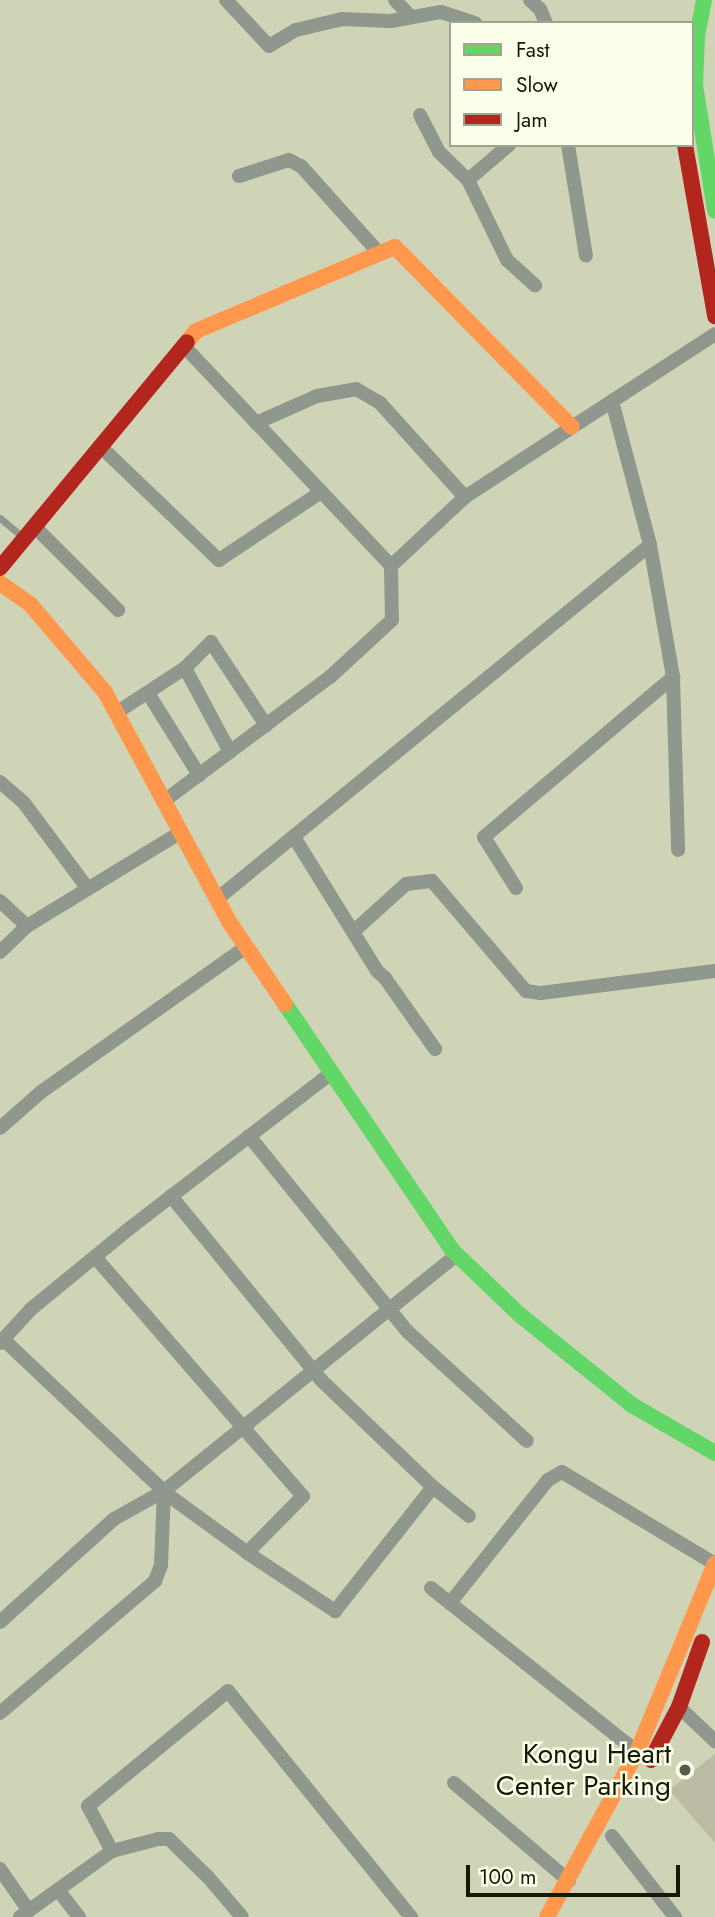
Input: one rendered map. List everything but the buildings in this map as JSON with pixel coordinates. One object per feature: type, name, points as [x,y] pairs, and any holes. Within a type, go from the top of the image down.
[{"type":"main road","points":[[685,21],[690,0]]},
{"type":"main road","points":[[704,0],[697,36],[695,85],[715,210]]},
{"type":"main road","points":[[685,147],[715,316]]},
{"type":"main road","points":[[0,568],[196,331],[395,247],[572,427]]},
{"type":"main road","points":[[0,583],[30,604],[105,692],[217,899],[246,947],[457,1255],[520,1315],[632,1405],[715,1452]]},
{"type":"main road","points":[[639,1784],[644,1757],[715,1564]]},
{"type":"main road","points":[[547,1917],[644,1757],[679,1707],[706,1632]]},
{"type":"main road","points":[[601,1856],[622,1816]]},
{"type":"street","points":[[226,0],[269,46],[296,30],[342,19],[391,21],[441,12],[469,21]]},
{"type":"street","points":[[394,0],[411,18]]},
{"type":"street","points":[[530,0],[540,9],[545,21]]},
{"type":"street","points":[[420,115],[439,152],[468,180],[507,260],[535,285]]},
{"type":"street","points":[[468,180],[507,147]]},
{"type":"street","points":[[568,147],[586,256]]},
{"type":"street","points":[[239,176],[289,160],[301,166],[379,253]]},
{"type":"street","points":[[391,566],[465,497],[715,334]]},
{"type":"street","points":[[164,801],[330,677],[392,620],[391,566],[183,345]]},
{"type":"street","points":[[256,423],[317,396],[356,389],[380,403],[465,497]]},
{"type":"street","points":[[612,401],[650,545],[673,677],[678,850]]},
{"type":"street","points":[[100,446],[219,560],[321,492]]},
{"type":"street","points":[[29,532],[118,610]]},
{"type":"street","points":[[217,899],[650,545]]},
{"type":"street","points":[[116,713],[185,668],[211,642],[266,725]]},
{"type":"street","points":[[185,668],[230,752]]},
{"type":"street","points":[[516,888],[484,836],[673,677]]},
{"type":"street","points":[[148,693],[199,775]]},
{"type":"street","points":[[0,782],[23,803],[88,889]]},
{"type":"street","points":[[0,952],[27,926],[180,832]]},
{"type":"street","points":[[294,836],[377,971],[385,978],[435,1049]]},
{"type":"street","points":[[354,931],[406,884],[432,881],[526,991],[541,992],[715,971]]},
{"type":"street","points":[[0,901],[27,926]]},
{"type":"street","points":[[0,1128],[41,1091],[246,947]]},
{"type":"street","points":[[330,1073],[31,1309],[1,1341],[164,1491],[247,1553],[335,1611],[433,1487]]},
{"type":"street","points":[[249,1136],[408,1332],[527,1441]]},
{"type":"street","points":[[171,1196],[313,1371],[433,1487],[469,1516]]},
{"type":"street","points":[[0,1622],[114,1519],[164,1491],[457,1255]]},
{"type":"street","points":[[95,1257],[303,1496],[247,1553]]},
{"type":"street","points":[[450,1603],[548,1480],[562,1472],[715,1564]]},
{"type":"street","points":[[0,1713],[155,1581],[161,1565],[164,1491]]},
{"type":"street","points":[[432,1588],[644,1757]]},
{"type":"street","points":[[112,1851],[88,1806],[228,1692],[411,1917]]},
{"type":"street","points":[[679,1707],[715,1741]]},
{"type":"street","points":[[454,1783],[569,1881]]},
{"type":"street","points":[[612,1836],[675,1917]]},
{"type":"street","points":[[0,1868],[25,1914],[112,1851],[169,1839],[208,1877],[242,1917]]},
{"type":"street","points":[[58,1890],[79,1917]]},
{"type":"lane","points":[[0,518],[29,532]]},
{"type":"traffic: fast","points":[[704,0],[697,36],[695,85],[715,210]]},
{"type":"traffic: fast","points":[[285,1004],[452,1250],[520,1315],[632,1405],[715,1453]]},
{"type":"traffic: slow","points":[[187,342],[196,331],[395,247],[572,427]]},
{"type":"traffic: slow","points":[[0,583],[30,604],[105,692],[230,923],[285,1004]]},
{"type":"traffic: slow","points":[[547,1917],[637,1752],[715,1564]]},
{"type":"traffic: jam","points":[[685,147],[715,316]]},
{"type":"traffic: jam","points":[[0,568],[187,342]]},
{"type":"traffic: jam","points":[[651,1760],[679,1707],[702,1642]]},
{"type":"place","name":"Kongu Heart Center Parking","points":[[685,1770]]}]
